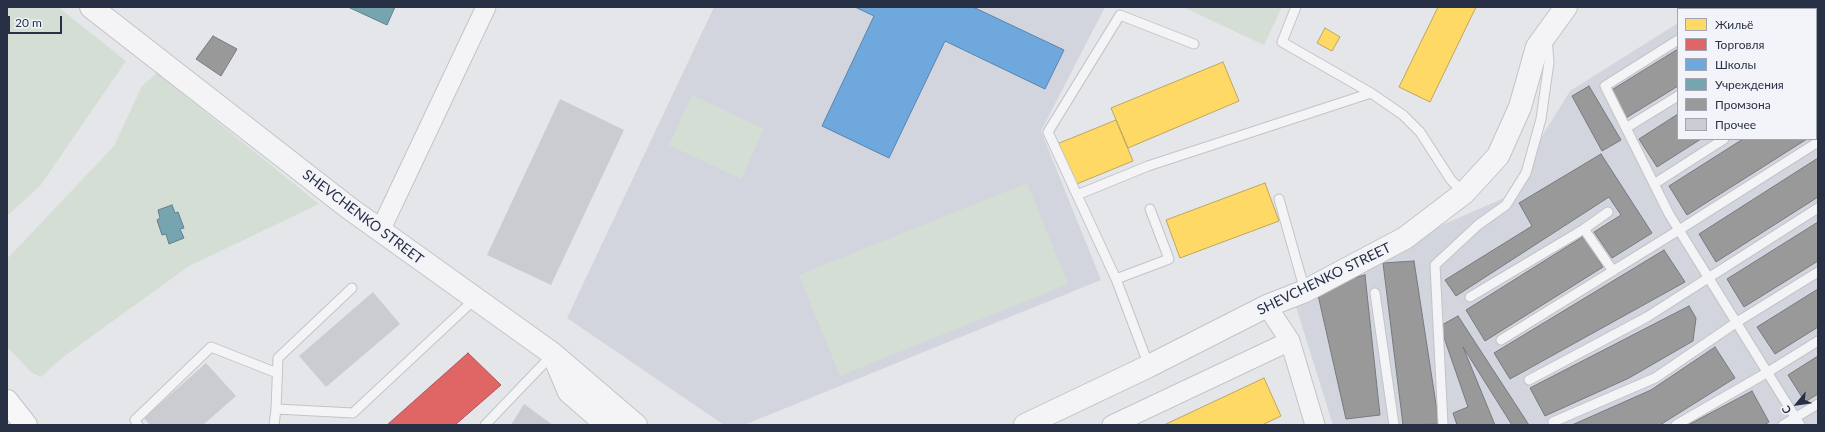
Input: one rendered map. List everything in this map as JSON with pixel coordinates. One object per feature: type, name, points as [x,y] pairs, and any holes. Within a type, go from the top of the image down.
[{"type":"main road","points":[[7,401],[26,425]]},
{"type":"street","name":"SHEVCHENKO STREET","points":[[91,7],[380,231],[553,354],[636,425]]},
{"type":"street","points":[[380,231],[486,7]]},
{"type":"street","name":"SHEVCHENKO STREET","points":[[1025,425],[1149,366],[1267,306],[1305,291],[1406,238],[1464,193],[1498,156],[1520,107],[1537,47],[1566,7]]},
{"type":"street","points":[[1267,306],[1290,341],[1315,425]]},
{"type":"street","points":[[1112,425],[1290,341]]},
{"type":"street","points":[[553,354],[569,392],[607,425]]},
{"type":"lane","points":[[1296,7],[1282,42],[1371,93],[1403,115],[1420,132],[1451,180],[1464,193]]},
{"type":"lane","points":[[1149,366],[1116,279],[1048,132],[1120,15],[1194,44]]},
{"type":"lane","points":[[1443,425],[1435,265],[1478,225],[1506,205],[1526,173],[1541,119],[1549,62],[1546,34]]},
{"type":"lane","points":[[1677,41],[1605,86],[1669,214],[1798,421]]},
{"type":"lane","points":[[1077,195],[1148,166],[1371,93]]},
{"type":"lane","points":[[1626,128],[1677,97]]},
{"type":"lane","points":[[1654,184],[1722,140]]},
{"type":"lane","points":[[1501,340],[1818,142]]},
{"type":"lane","points":[[1279,199],[1305,291]]},
{"type":"lane","points":[[1529,380],[1647,317],[1818,208]]},
{"type":"lane","points":[[1116,279],[1168,259],[1150,209]]},
{"type":"lane","points":[[1470,297],[1584,229],[1608,212]]},
{"type":"lane","points":[[1584,229],[1613,271]]},
{"type":"lane","points":[[1553,422],[1655,378],[1737,322],[1818,272]]},
{"type":"lane","points":[[274,425],[278,358],[352,288]]},
{"type":"lane","points":[[1375,293],[1394,425]]},
{"type":"lane","points":[[276,409],[353,413],[475,299]]},
{"type":"lane","points":[[1676,425],[1768,372],[1818,341]]},
{"type":"lane","points":[[138,425],[135,420],[211,347],[277,373]]},
{"type":"lane","points":[[485,425],[553,354]]},
{"type":"lane","points":[[1783,425],[1798,421],[1818,404]]},
{"type":"shaded area","points":[[7,7],[58,7],[126,61],[40,186],[7,216]]},
{"type":"shaded area","points":[[714,7],[1105,7],[1041,131],[1101,280],[744,425],[724,425],[567,318]]},
{"type":"shaded area","points":[[1183,7],[1282,7],[1264,45]]},
{"type":"shaded area","points":[[1818,7],[1818,425],[1333,425],[1291,291],[1504,198],[1570,91],[1677,24],[1677,140],[1817,140],[1817,8],[1702,8]]},
{"type":"shaded area","points":[[157,73],[319,204],[189,266],[63,357],[41,377],[31,372],[7,347],[7,259],[114,146],[142,86]]},
{"type":"shaded area","points":[[692,95],[764,129],[741,179],[669,145]]},
{"type":"shaded area","points":[[1027,183],[1068,284],[840,376],[799,275]]},
{"type":"building: Жильё","points":[[1438,7],[1476,7],[1430,102],[1399,87]]},
{"type":"building: Жильё","points":[[1325,28],[1340,37],[1332,51],[1317,43]]},
{"type":"building: Жильё","points":[[1223,62],[1239,101],[1128,148],[1111,108]]},
{"type":"building: Жильё","points":[[1116,120],[1133,161],[1074,185],[1057,144]]},
{"type":"building: Жильё","points":[[1265,183],[1279,221],[1180,258],[1166,220]]},
{"type":"building: Жильё","points":[[1264,378],[1281,416],[1262,425],[1164,425]]},
{"type":"building: Торговля","points":[[468,353],[501,385],[455,425],[387,425]]},
{"type":"building: Школы","points":[[855,7],[973,7],[1064,50],[1045,89],[945,41],[889,158],[822,126],[874,16]]},
{"type":"building: Учреждения","points":[[348,7],[395,7],[387,25]]},
{"type":"building: Учреждения","points":[[172,205],[175,213],[178,212],[184,228],[180,229],[184,238],[169,244],[166,234],[162,235],[157,220],[160,218],[158,210]]},
{"type":"building: Промзона","points":[[1745,7],[1806,7],[1804,8],[1743,8]]},
{"type":"building: Промзона","points":[[1817,26],[1818,26],[1817,66]]},
{"type":"building: Промзона","points":[[213,36],[237,49],[221,76],[196,59]]},
{"type":"building: Промзона","points":[[1677,50],[1677,87],[1626,118],[1610,91]]},
{"type":"building: Промзона","points":[[1589,86],[1621,140],[1602,151],[1572,96]]},
{"type":"building: Промзона","points":[[1817,92],[1818,92],[1817,132]]},
{"type":"building: Промзона","points":[[1677,115],[1677,140],[1699,140],[1657,167],[1639,139]]},
{"type":"building: Промзона","points":[[1741,140],[1805,140],[1687,215],[1669,186]]},
{"type":"building: Промзона","points":[[1601,154],[1652,233],[1612,258],[1594,232],[1621,215],[1609,197],[1456,296],[1445,280],[1532,226],[1519,203]]},
{"type":"building: Промзона","points":[[1818,158],[1818,197],[1716,262],[1699,234]]},
{"type":"building: Промзона","points":[[1818,222],[1818,261],[1744,307],[1727,279]]},
{"type":"building: Промзона","points":[[1584,236],[1603,267],[1485,341],[1466,310]]},
{"type":"building: Промзона","points":[[1664,250],[1685,282],[1510,379],[1494,353]]},
{"type":"building: Промзона","points":[[1414,261],[1439,424],[1403,425],[1383,263]]},
{"type":"building: Промзона","points":[[1365,275],[1380,415],[1346,419],[1316,286]]},
{"type":"building: Промзона","points":[[1818,289],[1818,327],[1775,354],[1757,327]]},
{"type":"building: Промзона","points":[[1689,306],[1696,318],[1693,341],[1629,378],[1545,416],[1530,388]]},
{"type":"building: Промзона","points":[[1458,316],[1529,425],[1512,425],[1463,347],[1495,425],[1457,425],[1453,413],[1468,407],[1440,326]]},
{"type":"building: Промзона","points":[[1715,347],[1735,378],[1660,425],[1572,425],[1651,390]]},
{"type":"building: Промзона","points":[[1818,356],[1818,394],[1805,402],[1788,375]]},
{"type":"building: Промзона","points":[[1752,391],[1769,422],[1764,425],[1688,425]]},
{"type":"building: Прочее","points":[[560,99],[624,130],[551,285],[487,255]]},
{"type":"building: Прочее","points":[[373,292],[400,324],[326,387],[299,356]]},
{"type":"building: Прочее","points":[[206,363],[236,396],[203,425],[150,425],[144,418]]},
{"type":"building: Прочее","points":[[524,404],[553,425],[511,425]]}]
